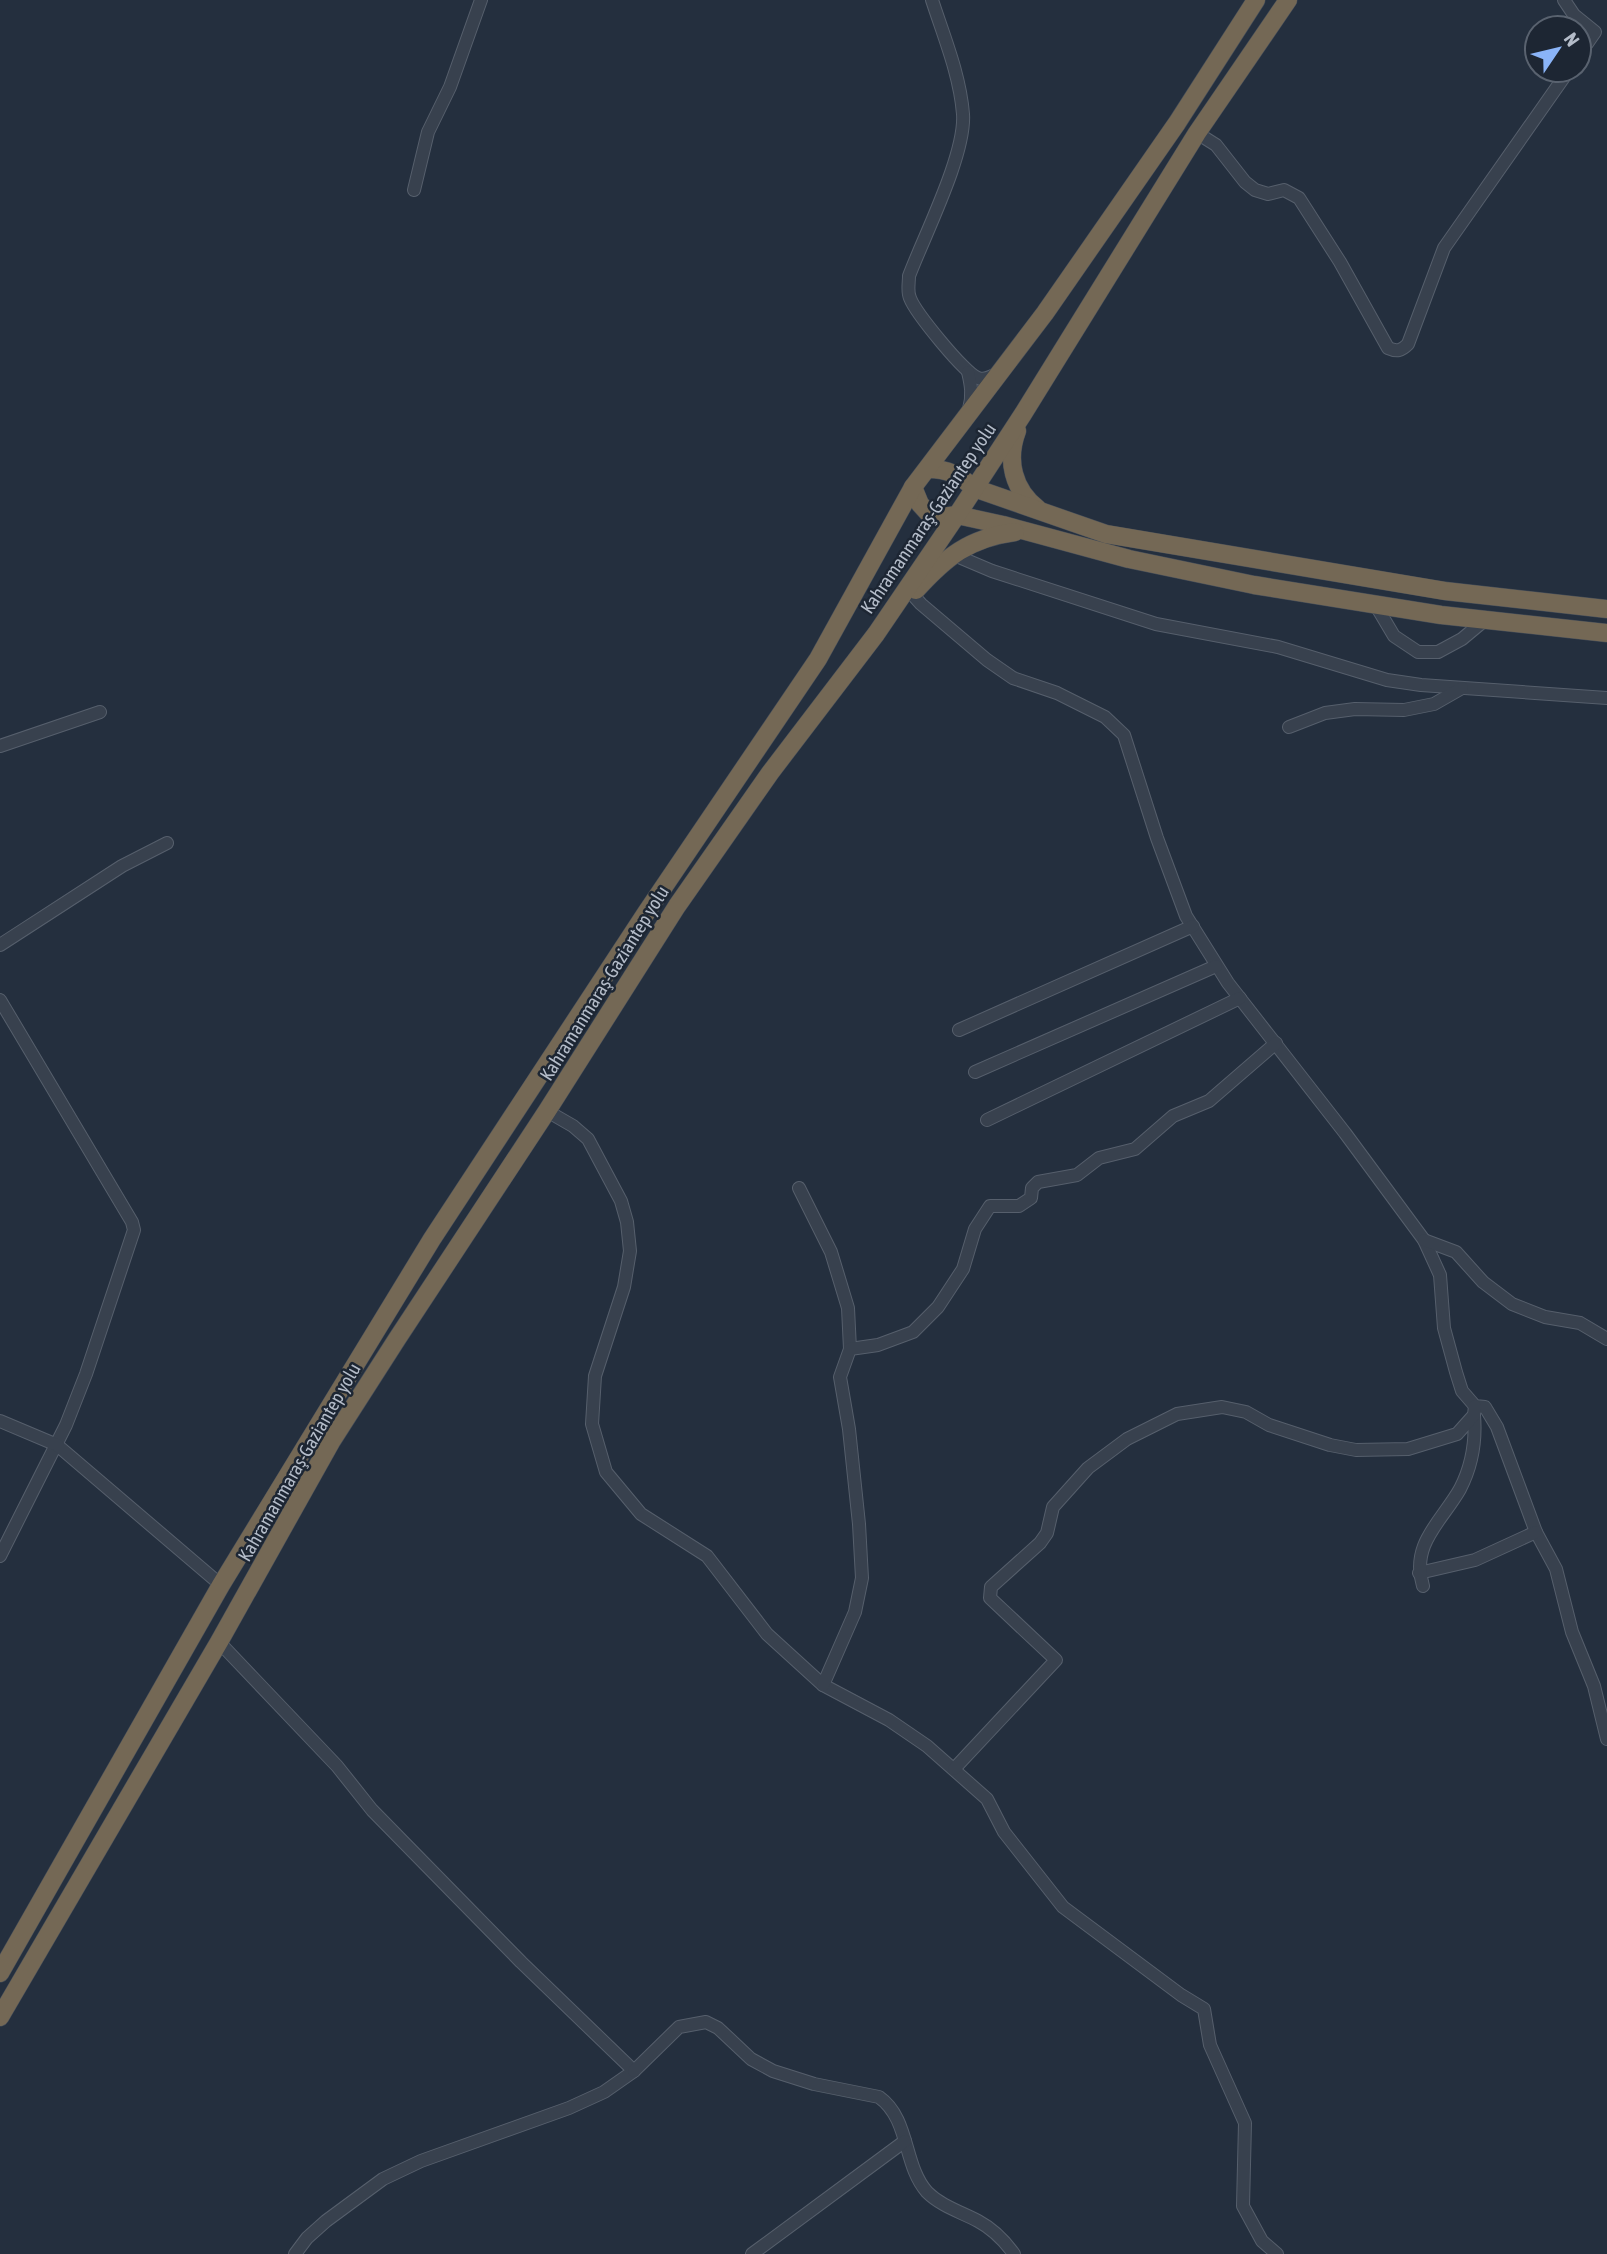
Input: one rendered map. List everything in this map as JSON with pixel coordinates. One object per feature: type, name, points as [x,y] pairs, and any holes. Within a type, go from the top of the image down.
[{"type":"highway","name":"Kahramanmaraş-Gaziantep yolu","points":[[0,1973],[221,1585],[432,1239],[639,924],[818,659],[913,487],[1001,371],[1177,123],[1256,0]]},
{"type":"highway","name":"Kahramanmaraş-Gaziantep yolu","points":[[0,2017],[219,1642],[331,1442],[677,906],[770,773],[876,634],[957,515],[1023,414],[1197,133],[1287,0]]},
{"type":"highway","points":[[1023,414],[1014,438],[1012,459],[1015,482],[1027,500],[1046,515]]},
{"type":"highway","points":[[928,468],[944,469],[957,474],[974,488],[1106,534],[1445,591],[1607,609]]},
{"type":"highway","points":[[913,487],[920,504],[930,515],[957,515],[1129,559],[1254,585],[1375,604],[1607,633]]},
{"type":"highway","points":[[876,634],[952,554],[971,543],[994,535],[1023,531]]},
{"type":"street","points":[[414,190],[428,132],[450,87],[481,0]]},
{"type":"street","points":[[932,0],[959,88],[964,117],[954,163],[909,276],[909,296],[920,316],[968,372],[978,379],[987,379],[1001,371]]},
{"type":"street","points":[[1197,133],[1216,145],[1245,182],[1255,190],[1268,194],[1284,190],[1299,198],[1340,262],[1388,348],[1395,351],[1408,344],[1444,248],[1559,84]]},
{"type":"street","points":[[967,415],[972,398],[968,372]]},
{"type":"street","points":[[952,554],[992,571],[1156,624],[1278,647],[1387,680],[1421,685],[1607,698]]},
{"type":"street","points":[[912,594],[986,660],[1013,677],[1057,693],[1104,717],[1124,735],[1157,838],[1186,916],[1216,966],[1424,1240],[1440,1275],[1444,1328],[1462,1391],[1475,1410],[1476,1440],[1460,1488],[1424,1543],[1421,1579],[1475,1560],[1536,1532]]},
{"type":"street","points":[[1375,604],[1394,636],[1418,652],[1438,652],[1462,639],[1486,619]]},
{"type":"street","points":[[1289,727],[1325,713],[1355,709],[1405,710],[1434,704],[1462,688]]},
{"type":"street","points":[[0,746],[100,712]]},
{"type":"street","points":[[0,945],[122,866],[167,843]]},
{"type":"street","points":[[959,1030],[1193,926]]},
{"type":"street","points":[[975,1072],[1216,966]]},
{"type":"street","points":[[988,1121],[1240,998]]},
{"type":"street","points":[[0,1000],[132,1222],[134,1230],[86,1374],[57,1445],[0,1556]]},
{"type":"street","points":[[850,1349],[878,1345],[913,1332],[938,1307],[963,1269],[975,1229],[990,1206],[1019,1206],[1031,1198],[1032,1188],[1038,1182],[1077,1175],[1099,1158],[1135,1149],[1173,1116],[1209,1101],[1276,1043]]},
{"type":"street","points":[[547,1111],[573,1126],[588,1139],[621,1200],[627,1222],[630,1251],[624,1287],[595,1376],[592,1424],[606,1472],[641,1514],[706,1556],[767,1634],[823,1685],[889,1720],[927,1745],[987,1799],[1004,1832],[1063,1907],[1203,2009],[1210,2045],[1245,2123],[1243,2206],[1262,2241],[1277,2254]]},
{"type":"street","points":[[799,1188],[831,1252],[848,1308],[850,1349],[841,1377],[858,1511],[862,1578],[855,1612],[823,1685]]},
{"type":"street","points":[[1424,1240],[1456,1252],[1483,1282],[1512,1304],[1545,1317],[1580,1323],[1607,1339]]},
{"type":"street","points":[[954,1769],[1056,1660],[990,1598],[992,1587],[1040,1543],[1046,1533],[1053,1507],[1088,1468],[1127,1439],[1177,1414],[1222,1407],[1245,1412],[1278,1428],[1330,1445],[1356,1450],[1408,1449],[1457,1434],[1475,1410],[1485,1407],[1497,1427],[1536,1532],[1556,1569],[1572,1632],[1594,1686],[1607,1740]]},
{"type":"street","points":[[0,1421],[57,1445],[221,1585]]},
{"type":"street","points":[[219,1642],[337,1766],[372,1810],[521,1962],[634,2071]]},
{"type":"street","points":[[295,2254],[307,2238],[326,2221],[383,2179],[421,2161],[569,2108],[604,2092],[634,2071],[679,2027],[706,2022],[718,2028],[751,2059],[773,2071],[814,2084],[879,2097],[896,2115],[915,2172],[926,2190],[941,2203],[981,2223],[1003,2239],[1014,2254]]},
{"type":"street","points":[[752,2254],[905,2141]]}]
